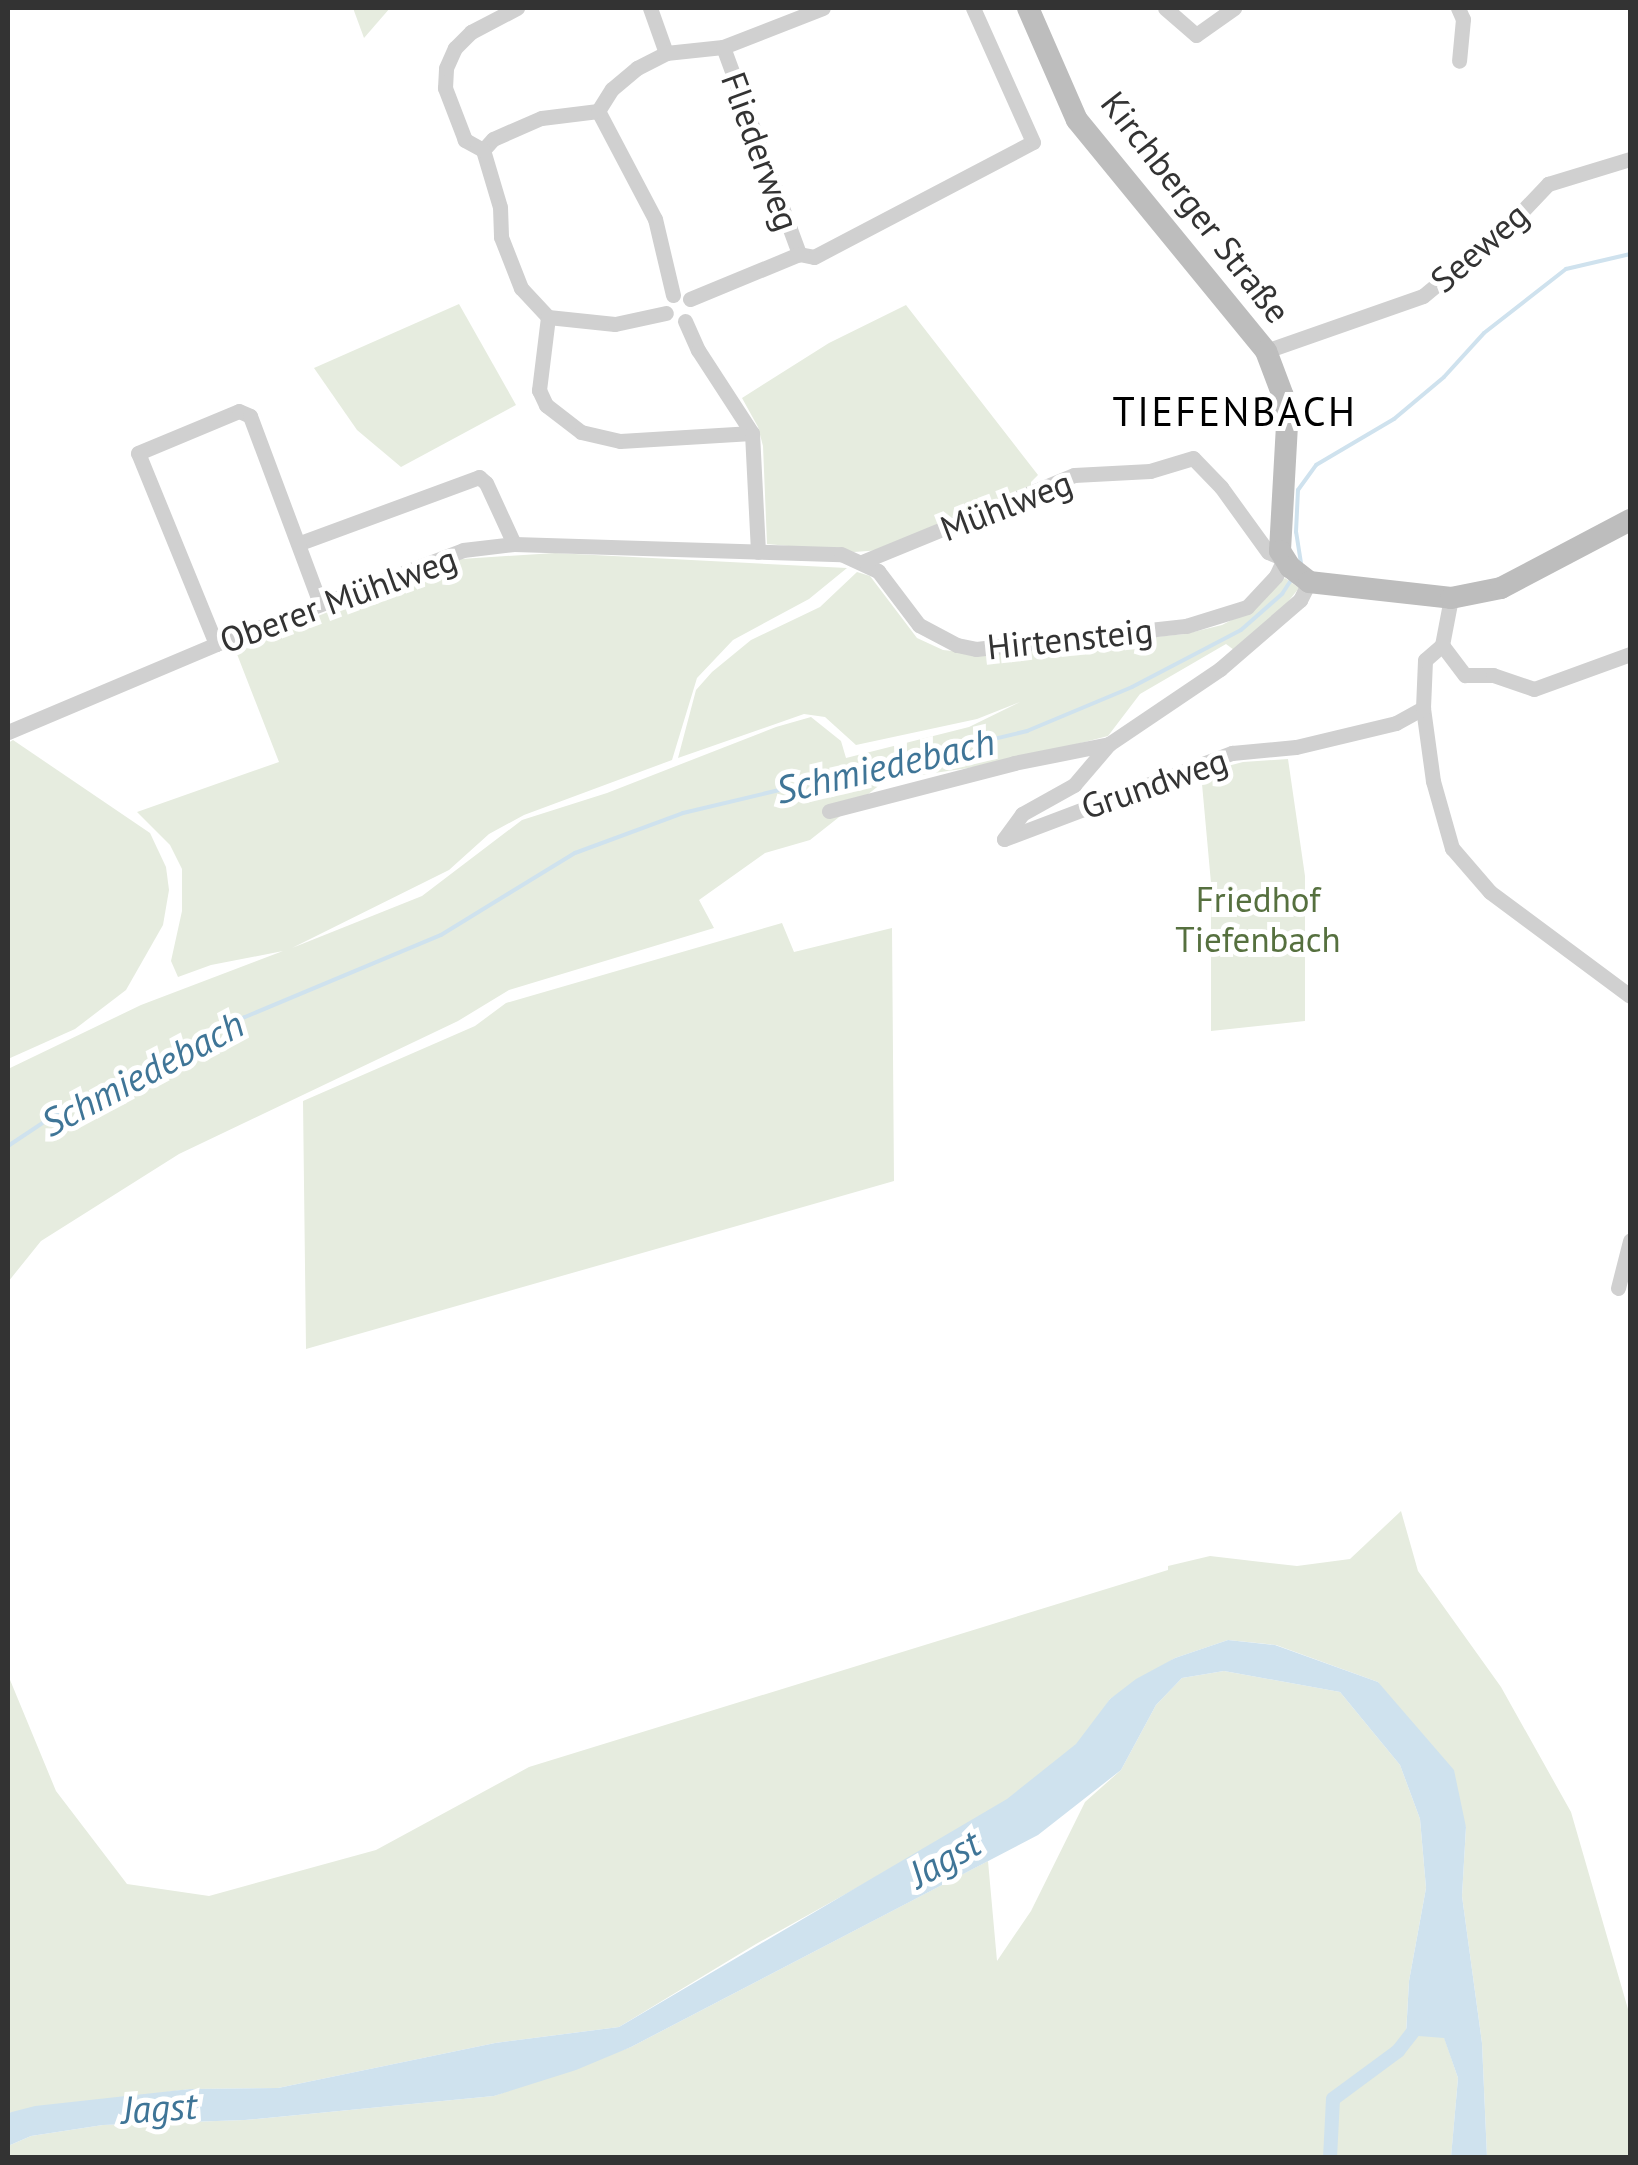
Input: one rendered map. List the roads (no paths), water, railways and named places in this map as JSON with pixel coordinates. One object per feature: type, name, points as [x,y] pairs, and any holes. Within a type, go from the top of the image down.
[{"type":"main road","name":"Kirchberger Straße","points":[[1028,8],[1077,120],[1266,350],[1283,396],[1287,426],[1280,524],[1297,572]]},
{"type":"main road","points":[[1297,572],[1451,598],[1501,588],[1630,520]]},
{"type":"street","points":[[517,8],[471,32],[455,48],[446,68],[445,88],[465,140],[484,150],[500,207],[501,237],[527,300],[548,318],[615,324],[666,313]]},
{"type":"street","points":[[650,8],[666,53]]},
{"type":"street","name":"Fliederweg","points":[[598,111],[612,88],[666,53],[723,47],[798,12],[823,8]]},
{"type":"street","points":[[685,321],[674,321],[666,313],[666,302],[799,254],[814,257],[1033,142],[973,8]]},
{"type":"street","points":[[1165,8],[1196,35],[1234,8]]},
{"type":"street","points":[[1458,8],[1463,19],[1460,60]]},
{"type":"street","name":"Fliederweg","points":[[723,47],[799,254]]},
{"type":"street","points":[[484,150],[493,139],[541,118],[598,111],[655,220],[682,297],[694,309],[685,321]]},
{"type":"street","name":"Seeweg","points":[[1266,350],[1423,296],[1511,223],[1548,184],[1630,158]]},
{"type":"street","points":[[548,318],[539,390],[546,405],[581,432],[620,442],[752,433]]},
{"type":"street","points":[[685,321],[698,350],[752,433],[758,552]]},
{"type":"street","points":[[216,644],[138,453],[239,411],[250,416],[320,602]]},
{"type":"street","name":"Mühlweg","points":[[864,561],[1074,475],[1150,471],[1192,458],[1221,487],[1268,552],[1297,572]]},
{"type":"street","points":[[300,543],[479,477],[486,482],[514,544]]},
{"type":"street","name":"Oberer Mühlweg","points":[[9,729],[320,602],[464,550],[514,544],[840,554],[864,561]]},
{"type":"street","name":"Hirtensteig","points":[[864,561],[878,571],[919,625],[956,645],[976,649],[1186,626],[1247,607],[1276,576],[1297,572]]},
{"type":"street","points":[[829,811],[1014,763],[1108,744],[1220,669],[1300,600],[1297,572]]},
{"type":"street","points":[[1451,598],[1442,645],[1425,660],[1422,708],[1433,781],[1452,848],[1490,892],[1630,996]]},
{"type":"street","points":[[1442,645],[1465,675],[1493,675],[1534,689],[1630,654]]},
{"type":"street","name":"Grundweg","points":[[1108,744],[1074,784],[1022,814],[1004,839],[1232,753],[1351,736],[1396,723],[1422,708]]},
{"type":"street","points":[[1618,1288],[1630,1241]]},
{"type":"water","name":"Jagst","points":[[1228,1640],[1275,1645],[1378,1682],[1454,1770],[1466,1827],[1462,1896],[1482,2043],[1487,2157],[1451,2157],[1458,2078],[1444,2038],[1406,2035],[1409,1981],[1426,1888],[1420,1819],[1400,1765],[1340,1692],[1224,1671],[1182,1678],[1156,1705],[1121,1770],[1038,1835],[631,2047],[576,2070],[494,2096],[245,2120],[103,2125],[31,2136],[8,2146],[8,2113],[35,2106],[190,2089],[278,2088],[495,2043],[619,2027],[1007,1799],[1076,1744],[1110,1699],[1136,1679],[1175,1658]]},
{"type":"waterway","name":"Schmiedebach","points":[[1301,563],[1296,532],[1298,490],[1316,465],[1394,419],[1444,377],[1484,333],[1566,269],[1630,254]]},
{"type":"waterway","name":"Schmiedebach","points":[[8,1146],[56,1114],[245,1017],[441,935],[575,853],[683,813],[1027,731],[1132,687],[1241,630],[1282,594],[1291,580]]},
{"type":"waterway","points":[[1330,2158],[1333,2099],[1398,2051],[1422,2020]]},
{"type":"district","name":"TIEFENBACH","points":[[1235,411]]},
{"type":"park label","name":"Friedhof Tiefenbach","points":[[1258,919]]}]
